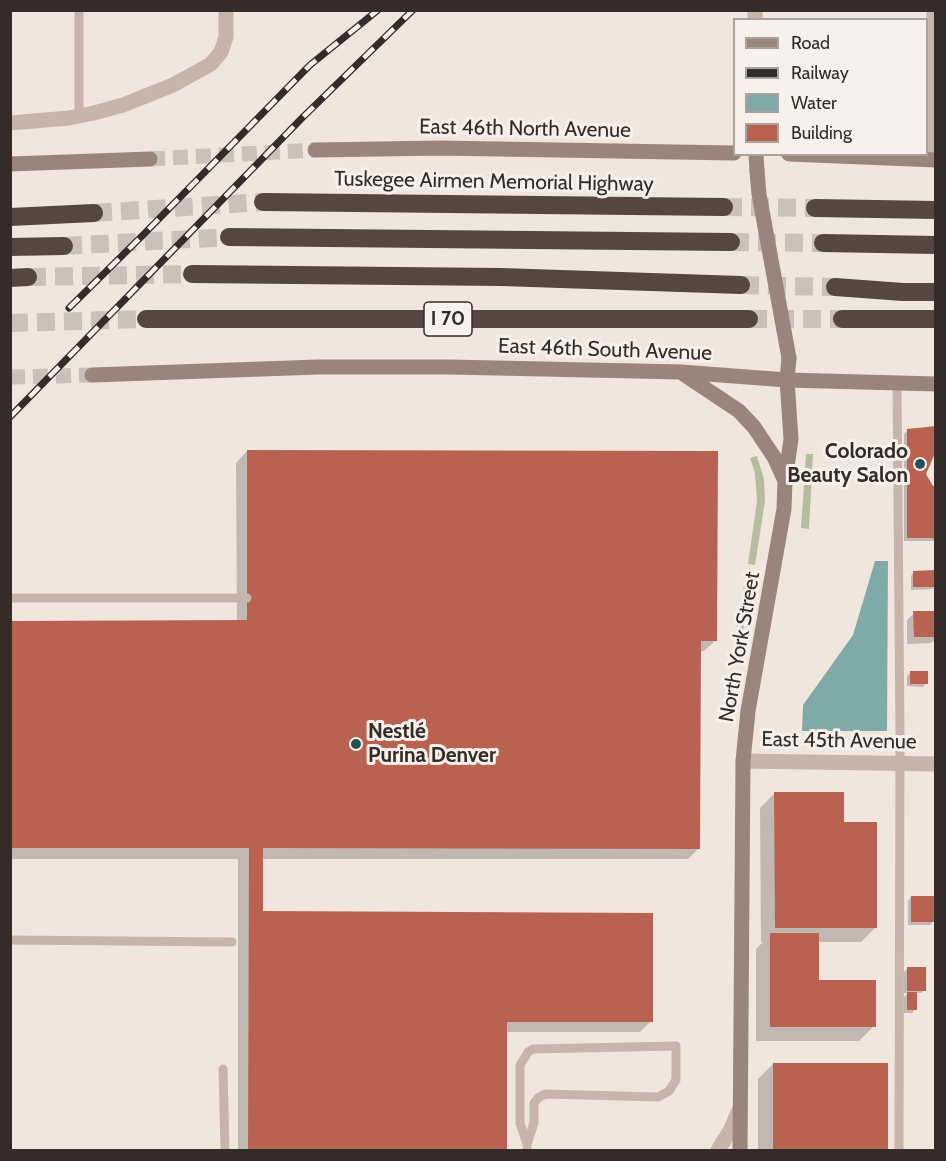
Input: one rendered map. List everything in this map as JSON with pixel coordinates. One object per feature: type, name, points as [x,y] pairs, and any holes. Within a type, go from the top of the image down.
[{"type":"highway","name":"Tuskegee Airmen Memorial Highway","points":[[264,202],[724,207]]},
{"type":"highway","points":[[815,208],[936,210]]},
{"type":"highway","points":[[10,217],[94,213]]},
{"type":"highway","points":[[229,237],[731,242]]},
{"type":"highway","points":[[824,243],[936,245]]},
{"type":"highway","points":[[10,247],[64,246]]},
{"type":"highway","points":[[192,274],[501,277],[741,285]]},
{"type":"highway","points":[[835,287],[936,292]]},
{"type":"highway","name":"I 70","points":[[146,319],[749,319]]},
{"type":"highway","points":[[842,319],[936,319]]},
{"type":"main road","name":"East 46th North Avenue","points":[[315,150],[440,148],[733,153]]},
{"type":"main road","name":"North York Street","points":[[740,1150],[742,761],[748,711],[782,531],[785,481],[791,439],[787,381],[789,358],[759,194],[756,156]]},
{"type":"main road","points":[[837,156],[934,160]]},
{"type":"main road","points":[[10,164],[150,159]]},
{"type":"main road","name":"East 46th South Avenue","points":[[92,375],[330,367],[450,367],[681,372],[787,381],[936,384]]},
{"type":"main road","points":[[681,372],[746,419],[764,441],[785,481]]},
{"type":"street","points":[[10,123],[79,116],[123,105],[188,77],[211,64],[221,52],[226,37],[226,10]]},
{"type":"street","name":"East 45th Avenue","points":[[742,761],[936,764]]},
{"type":"street","points":[[718,1150],[730,1131],[740,1108]]},
{"type":"lane","points":[[79,10],[79,116]]},
{"type":"lane","points":[[931,10],[934,160]]},
{"type":"lane","points":[[897,383],[900,764],[899,1150]]},
{"type":"lane","points":[[10,598],[247,598]]},
{"type":"lane","points":[[10,940],[232,942]]},
{"type":"lane","points":[[676,1046],[676,1080],[669,1091],[658,1097],[545,1094],[538,1098],[534,1104],[534,1123],[527,1147],[520,1123],[520,1065],[528,1052],[533,1049],[676,1046]]},
{"type":"lane","points":[[223,1070],[225,1150]]},
{"type":"green space","points":[[806,454],[813,454],[809,529],[801,528]]},
{"type":"green space","points":[[757,456],[764,479],[765,501],[755,565],[748,564],[757,501],[755,473],[750,458]]},
{"type":"green space","points":[[745,579],[752,580],[741,643],[734,642]]},
{"type":"water","points":[[875,561],[888,561],[887,731],[802,731],[803,705],[853,635]]},
{"type":"building","points":[[936,426],[936,451],[926,474],[933,486],[936,486],[936,538],[907,538],[907,429]]},
{"type":"building","name":"Nestlé Purina Denver","points":[[247,450],[718,451],[717,641],[701,641],[700,849],[263,848],[263,911],[653,913],[653,1022],[507,1022],[507,1150],[248,1150],[249,848],[10,848],[10,621],[247,620]]},
{"type":"building","points":[[936,570],[936,587],[913,587],[913,571]]},
{"type":"building","points":[[913,611],[936,611],[936,637],[914,637]]},
{"type":"building","points":[[910,671],[928,671],[928,684],[910,684]]},
{"type":"building","points":[[774,792],[844,792],[844,822],[877,822],[877,928],[775,928]]},
{"type":"building","points":[[911,896],[935,896],[935,922],[911,922]]},
{"type":"building","points":[[770,933],[819,933],[819,980],[876,980],[876,1027],[770,1027]]},
{"type":"building","points":[[907,967],[926,967],[926,991],[907,991]]},
{"type":"building","points":[[907,992],[917,992],[917,1010],[907,1010]]},
{"type":"building","points":[[773,1063],[888,1063],[888,1150],[773,1150]]},
{"type":"tunnel","points":[[150,159],[315,150]]},
{"type":"tunnel","points":[[94,213],[263,202]]},
{"type":"tunnel","points":[[724,207],[815,208]]},
{"type":"tunnel","points":[[64,246],[229,237]]},
{"type":"tunnel","points":[[731,242],[823,243]]},
{"type":"tunnel","points":[[28,277],[192,274]]},
{"type":"tunnel","points":[[741,285],[835,287]]},
{"type":"tunnel","points":[[10,323],[146,319]]},
{"type":"tunnel","points":[[749,319],[842,319]]},
{"type":"tunnel","points":[[10,377],[92,375]]},
{"type":"railway","points":[[69,308],[310,65],[378,10]]},
{"type":"railway","points":[[10,417],[303,117],[413,10]]},
{"type":"place","name":"Colorado Beauty Salon","points":[[920,464]]},
{"type":"place","name":"Nestlé Purina Denver","points":[[356,744]]}]
